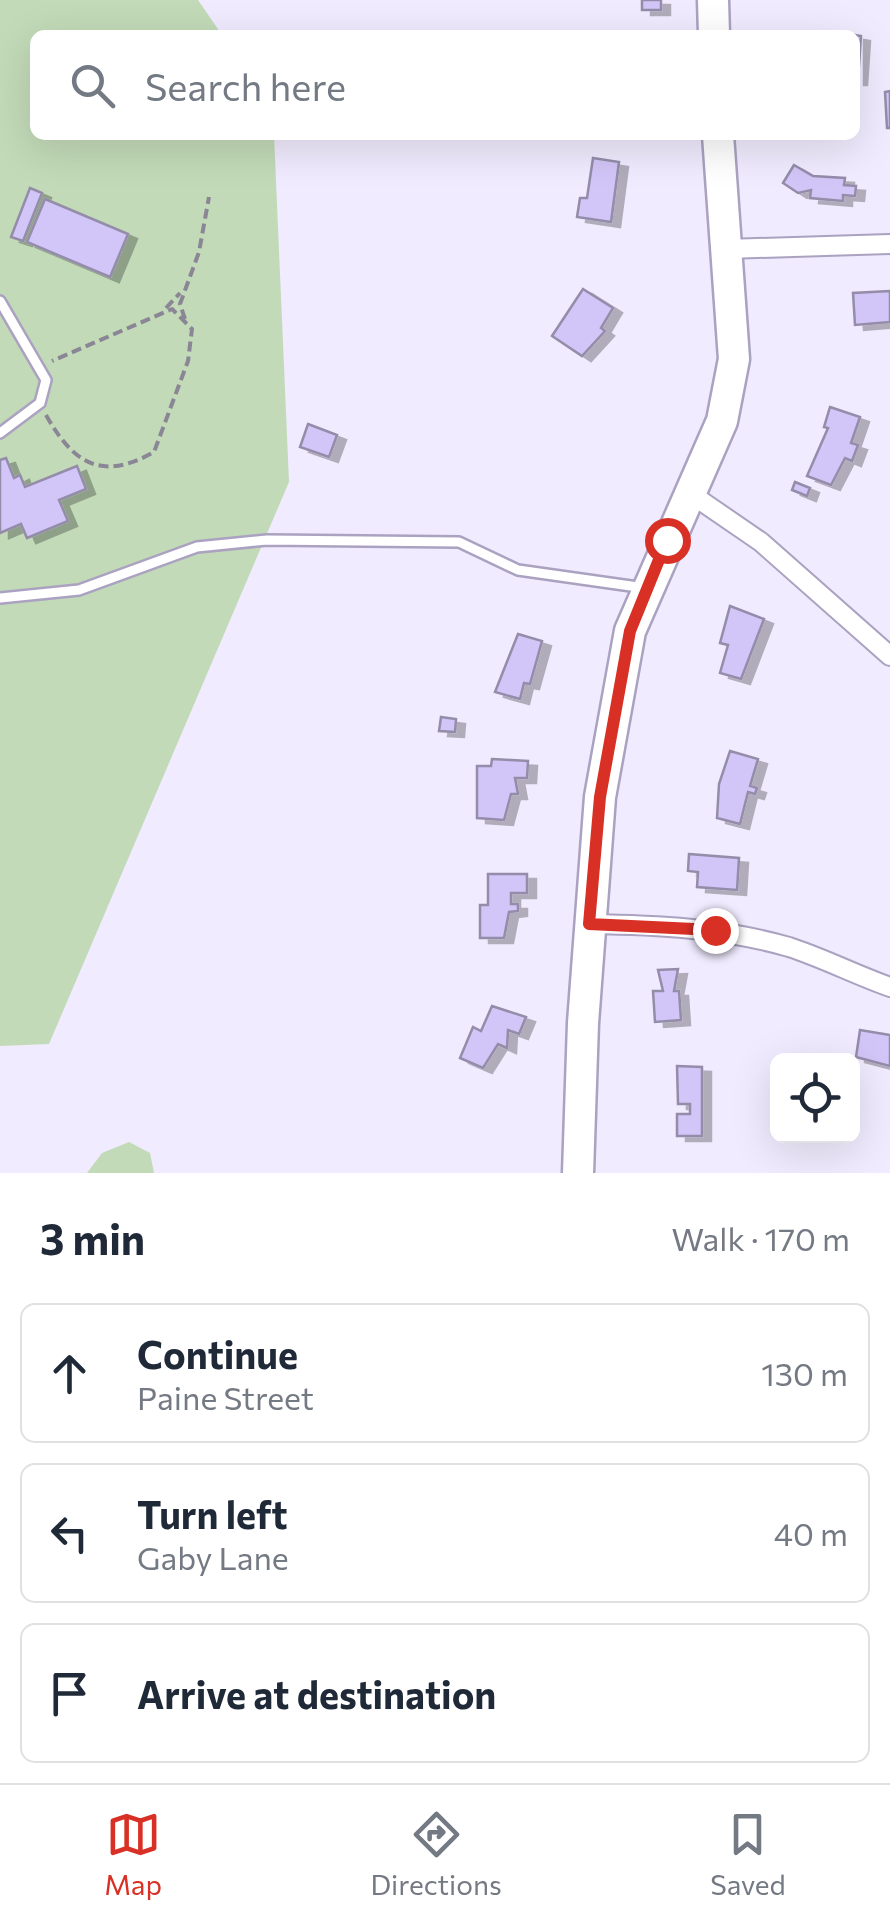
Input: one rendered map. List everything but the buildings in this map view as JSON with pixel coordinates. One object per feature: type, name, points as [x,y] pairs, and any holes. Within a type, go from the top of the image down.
[{"type":"main road","points":[[714,0],[714,30]]},
{"type":"main road","points":[[578,1173],[589,924],[600,797],[630,631],[722,421],[734,359],[718,140]]},
{"type":"street","points":[[728,248],[890,244]]},
{"type":"street","points":[[691,494],[761,542],[890,656]]},
{"type":"street","points":[[589,924],[729,932],[791,948],[890,987]]},
{"type":"lane","points":[[0,301],[46,380],[40,404],[2,428]]},
{"type":"lane","points":[[0,598],[79,590],[197,547],[267,540],[459,542],[518,570],[648,588]]},
{"type":"path","points":[[185,319],[180,304],[199,252],[209,197]]},
{"type":"path","points":[[38,367],[121,334],[162,310],[184,290]]},
{"type":"path","points":[[40,404],[63,446],[86,463],[115,467],[154,452],[188,360],[192,328],[172,310],[162,310]]},
{"type":"green space","points":[[0,0],[198,0],[219,30],[30,30],[30,140],[274,140],[289,482],[49,1044],[0,1046]]},
{"type":"green space","points":[[129,1142],[150,1153],[154,1173],[87,1173],[102,1153]]},
{"type":"route","points":[[667,540],[630,631],[600,797],[589,924],[715,930]]}]
